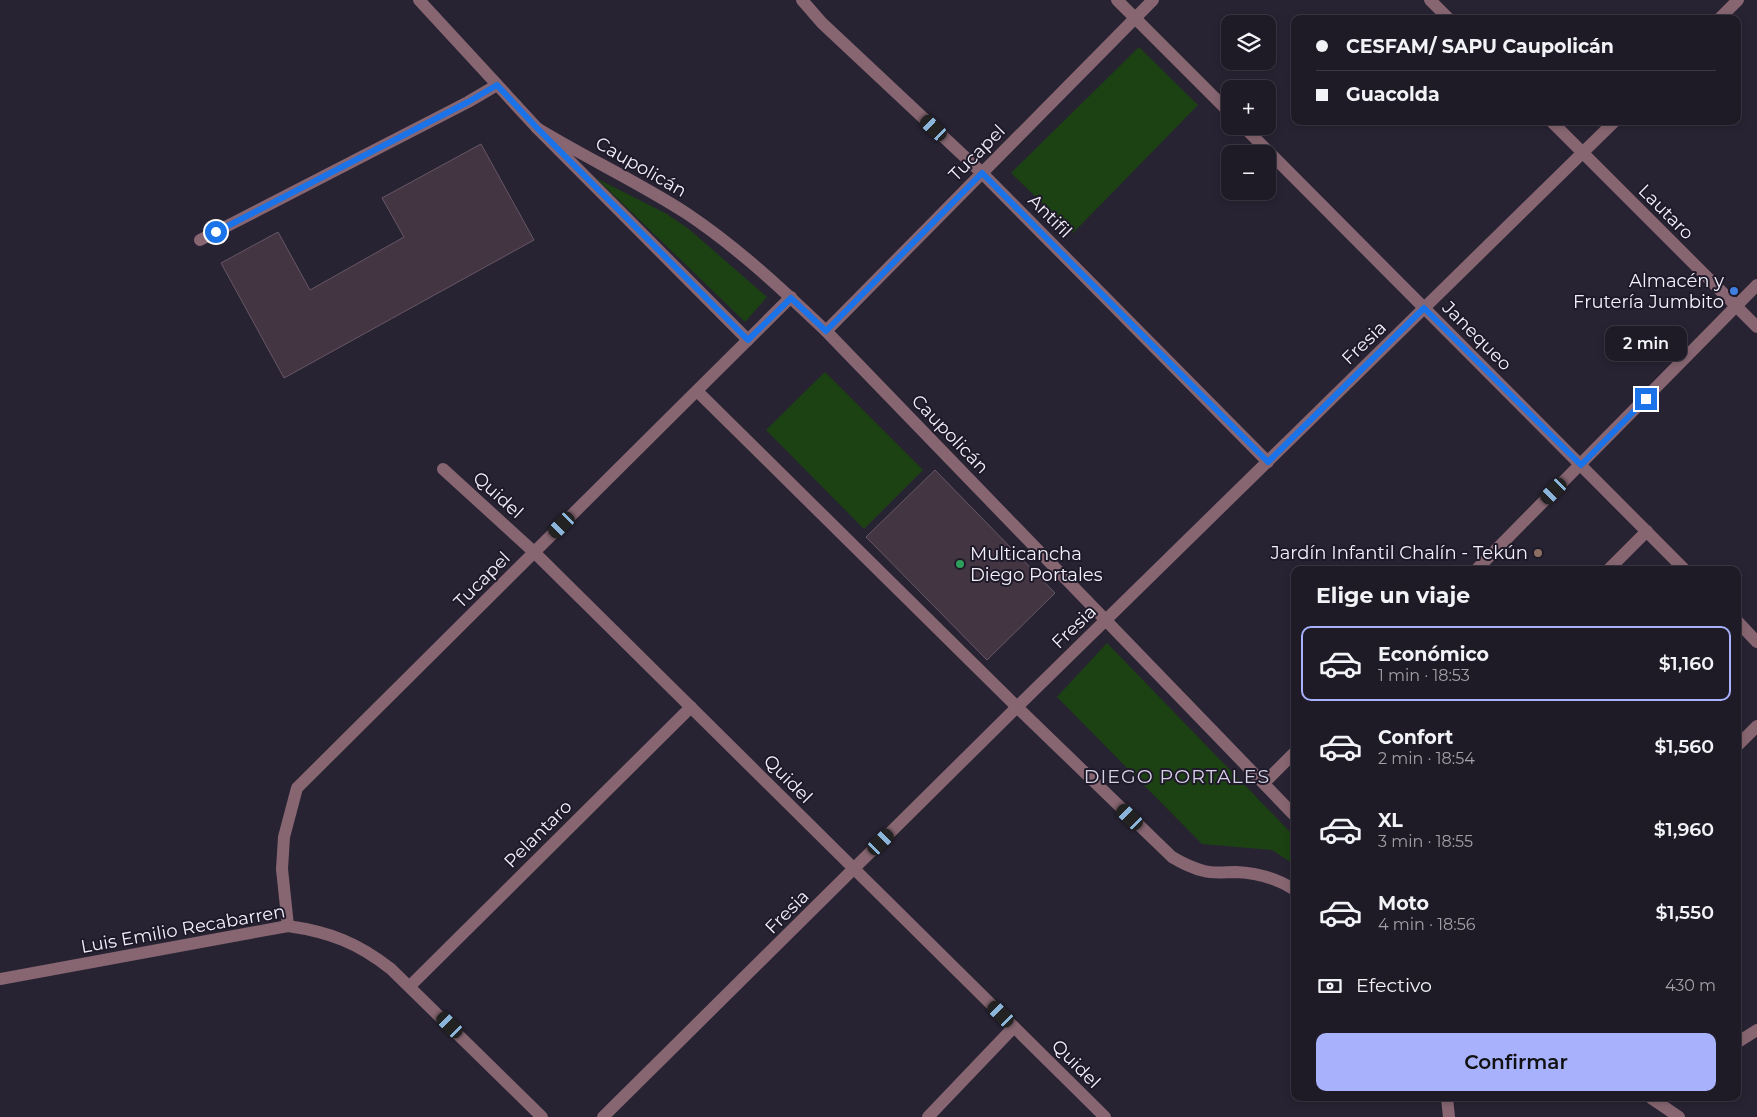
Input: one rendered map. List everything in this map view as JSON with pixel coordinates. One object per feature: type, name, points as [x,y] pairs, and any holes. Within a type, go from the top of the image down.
[{"type":"street","name":"Caupolicán","points":[[419,0],[537,128],[748,340]]},
{"type":"street","name":"Antifil","points":[[802,0],[822,24],[982,173],[1268,462]]},
{"type":"street","points":[[1117,0],[1221,104]]},
{"type":"street","name":"Tucapel","points":[[826,331],[1153,0]]},
{"type":"street","points":[[1430,0],[1445,15]]},
{"type":"street","points":[[1723,15],[1738,0]]},
{"type":"street","points":[[200,240],[468,102],[497,85]]},
{"type":"street","name":"Lautaro","points":[[1555,125],[1757,327]]},
{"type":"street","name":"Fresia","points":[[603,1117],[1017,707],[1611,125]]},
{"type":"street","name":"Caupolicán","points":[[537,128],[637,183],[688,214],[732,246],[791,298],[826,331],[1291,812]]},
{"type":"street","name":"Janequeo","points":[[1252,135],[1681,566]]},
{"type":"street","points":[[1480,566],[1757,285]]},
{"type":"street","name":"Tucapel","points":[[288,926],[282,869],[284,837],[297,788],[791,298]]},
{"type":"street","points":[[697,391],[1172,857],[1188,866],[1206,872],[1250,873],[1266,876],[1291,888]]},
{"type":"street","name":"Quidel","points":[[443,469],[534,552],[1105,1117]]},
{"type":"street","points":[[1612,566],[1647,531]]},
{"type":"street","points":[[1741,625],[1757,642]]},
{"type":"street","name":"Pelantaro","points":[[410,986],[691,707]]},
{"type":"street","points":[[1741,742],[1757,726]]},
{"type":"street","points":[[1264,783],[1291,756]]},
{"type":"street","name":"Luis Emilio Recabarren","points":[[0,979],[288,926],[329,934],[349,941],[371,953],[392,968],[542,1117]]},
{"type":"street","points":[[928,1117],[1014,1027]]},
{"type":"street","points":[[1741,1040],[1757,1030]]},
{"type":"street","points":[[1447,1101],[1449,1117]]},
{"type":"street","points":[[1656,1101],[1679,1117]]},
{"type":"green space","points":[[1139,47],[1198,105],[1073,233],[1011,173]]},
{"type":"green space","points":[[596,178],[667,214],[690,230],[767,297],[745,322]]},
{"type":"green space","points":[[825,372],[923,470],[864,529],[766,430]]},
{"type":"green space","points":[[1107,643],[1291,833],[1291,862],[1272,850],[1202,844],[1057,697]]},
{"type":"building","points":[[481,144],[534,240],[284,378],[221,263],[278,232],[310,290],[404,237],[382,198]]},
{"type":"building","name":"Multicancha Diego Portales","points":[[935,470],[1055,593],[987,660],[866,537]]},
{"type":"place","name":"Almacén y Frutería Jumbito","points":[[1734,291]]},
{"type":"place","name":"Jardín Infantil Chalín - Tekún","points":[[1538,553]]},
{"type":"place","name":"Multicancha Diego Portales","points":[[960,564]]},
{"type":"district","name":"DIEGO PORTALES","points":[[1177,776]]},
{"type":"route","points":[[216,232],[468,102],[497,85],[537,128],[748,340],[791,298],[826,331],[982,173],[1268,462],[1424,308],[1581,465],[1646,399]]}]
